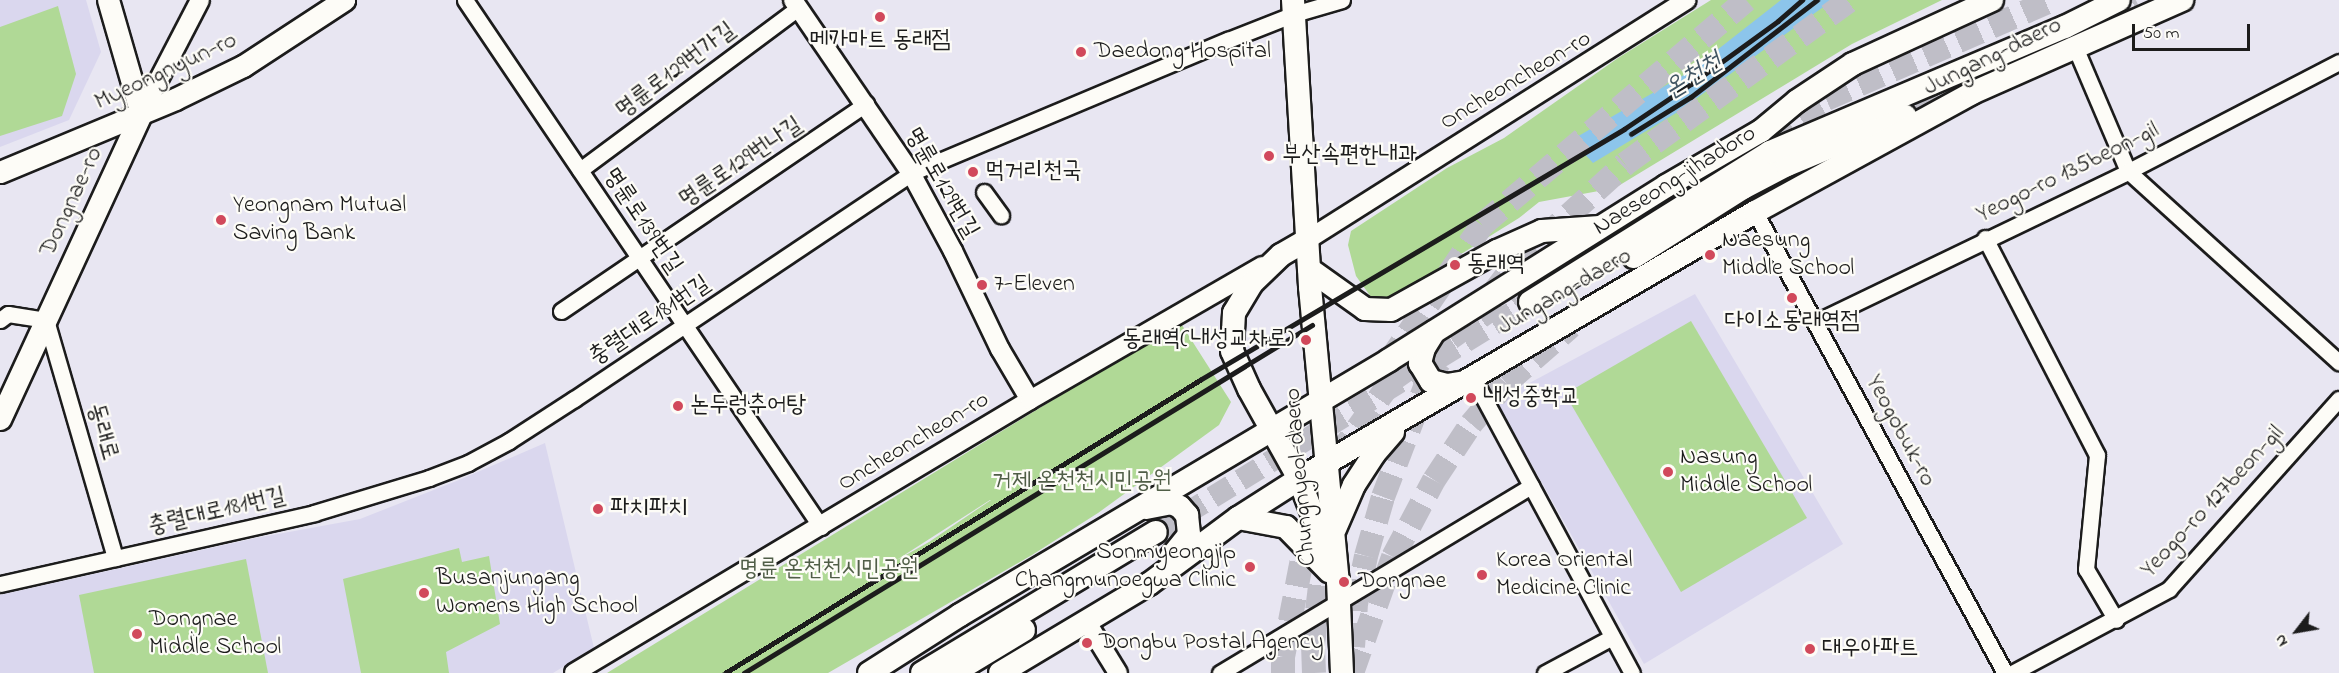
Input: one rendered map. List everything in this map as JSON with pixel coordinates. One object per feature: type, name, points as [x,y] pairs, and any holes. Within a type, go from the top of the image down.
[{"type":"main road","points":[[108,0],[141,114]]},
{"type":"main road","name":"Myeongnyun-ro","points":[[0,172],[141,114],[243,66],[344,0]]},
{"type":"main road","name":"Naeseong-jihadoro","points":[[1972,93],[1925,108],[1787,165],[1534,308],[1770,152],[2065,27],[2119,0]]},
{"type":"main road","name":"Jungang-daero","points":[[1000,673],[1149,584],[1238,518],[1299,479],[1755,212],[1972,93],[2182,0]]},
{"type":"main road","name":"Jungang-daero","points":[[869,673],[960,615],[1435,331],[1666,186],[1761,131],[1797,101],[1853,64],[1984,2]]},
{"type":"main road","name":"Chungnyeol-daero","points":[[1293,7],[1320,401],[1328,463],[1339,592],[1342,673]]},
{"type":"main road","name":"Dongnae-ro","points":[[0,419],[141,114]]},
{"type":"main road","points":[[1339,592],[1299,479],[1232,351],[1234,314],[1249,288],[1281,255],[1309,257],[1365,309],[1391,310],[1497,251],[1542,231],[1604,227]]},
{"type":"main road","points":[[1435,331],[1424,348],[1420,363],[1431,381],[1447,385],[1469,380]]},
{"type":"main road","points":[[1333,533],[1354,485],[1374,454],[1407,417]]},
{"type":"main road","points":[[1136,511],[1171,503],[1180,507],[1190,523],[1189,536],[1149,584]]},
{"type":"main road","points":[[1238,518],[1286,527],[1339,592]]},
{"type":"main road","points":[[922,673],[1160,538],[953,673]]},
{"type":"street","points":[[141,114],[200,0]]},
{"type":"street","name":"명륜로139번길","points":[[465,0],[821,527]]},
{"type":"street","name":"충렬대로181번길","points":[[0,584],[314,513],[429,478],[468,463],[522,433],[911,173],[1293,7],[1342,0]]},
{"type":"street","name":"Oncheoncheon-ro","points":[[1309,257],[1687,0]]},
{"type":"street","name":"명륜로129번가길","points":[[580,170],[796,4]]},
{"type":"street","name":"명륜로129번길","points":[[796,4],[911,173],[953,251],[1000,349],[1030,400]]},
{"type":"street","points":[[2075,47],[2128,171],[2339,362]]},
{"type":"street","name":"Yeogo-ro 135beon-gil","points":[[1816,322],[1985,238],[2128,171],[2339,62]]},
{"type":"street","name":"명륜로129번나길","points":[[561,311],[641,259],[866,104]]},
{"type":"street","points":[[984,192],[1001,215]]},
{"type":"street","name":"Yeogobuk-ro","points":[[1755,212],[2005,673]]},
{"type":"street","points":[[1985,238],[2097,455],[2086,569],[2116,620]]},
{"type":"street","name":"Oncheoncheon-ro","points":[[574,673],[1030,400],[1281,255]]},
{"type":"street","points":[[0,320],[8,314],[46,320]]},
{"type":"street","name":"동래로","points":[[46,320],[115,558]]},
{"type":"street","points":[[1469,380],[1531,486],[1632,673]]},
{"type":"street","name":"Yeogo-ro 127beon-gil","points":[[2012,673],[2116,620],[2169,589],[2339,399]]},
{"type":"street","points":[[1220,673],[1339,592],[1531,486]]},
{"type":"street","points":[[1086,621],[1118,673]]},
{"type":"street","points":[[1545,673],[1612,637]]},
{"type":"shaded area","points":[[0,0],[86,0],[101,52],[69,120],[0,147]]},
{"type":"shaded area","name":"Nasung Middle School","points":[[1695,294],[1843,544],[1644,664],[1496,401]]},
{"type":"shaded area","name":"Busanjungang Womens High School","points":[[545,443],[594,648],[553,673],[0,673],[0,595],[256,538],[360,519]]},
{"type":"green space","points":[[1711,0],[1942,0],[1852,44],[1615,188],[1539,202],[1519,218],[1389,299],[1371,297],[1356,276],[1348,245],[1351,231],[1447,168],[1504,138],[1618,58]]},
{"type":"green space","points":[[58,6],[76,74],[62,116],[0,136],[0,27]]},
{"type":"green space","points":[[1691,321],[1807,518],[1681,592],[1565,394]]},
{"type":"green space","points":[[1180,322],[1231,402],[1219,425],[1098,513],[1032,555],[828,673],[607,673]],"holes":[[[991,500],[929,542],[895,561]]]},
{"type":"green space","points":[[459,548],[462,562],[489,556],[500,624],[446,652],[449,673],[361,673],[343,579]]},
{"type":"green space","points":[[246,559],[268,673],[94,673],[79,595]]},
{"type":"water","name":"온천천","points":[[1781,0],[1833,0],[1676,113],[1593,163],[1580,149],[1575,138],[1689,72]]},
{"type":"tunnel","points":[[1388,363],[1482,225],[1746,0]]},
{"type":"tunnel","points":[[1491,296],[1516,263],[1625,164],[1850,0]]},
{"type":"tunnel","points":[[1768,134],[1826,99],[2053,0]]},
{"type":"tunnel","points":[[2100,18],[2136,0]]},
{"type":"tunnel","points":[[1886,126],[2048,44]]},
{"type":"tunnel","points":[[1758,199],[1836,152]]},
{"type":"tunnel","points":[[1283,673],[1283,657],[1316,487],[1392,380],[1512,294]]},
{"type":"tunnel","points":[[1156,532],[1530,302]]},
{"type":"tunnel","points":[[1352,673],[1393,557],[1434,480],[1471,424],[1506,383],[1571,326]]},
{"type":"tunnel","points":[[1353,647],[1356,604],[1366,556],[1383,497],[1430,374],[1440,361]]},
{"type":"tunnel","points":[[1314,673],[1313,645],[1325,545]]},
{"type":"railway","points":[[725,673],[1200,380],[1624,129],[1778,21],[1802,0]]},
{"type":"railway","points":[[1631,134],[1691,97],[1817,0]]},
{"type":"railway","points":[[744,673],[1312,325]]},
{"type":"place","name":"메가마트 동래점","points":[[880,17]]},
{"type":"place","name":"Daedong Hospital","points":[[1081,52]]},
{"type":"place","name":"부산속편한내과","points":[[1269,156]]},
{"type":"place","name":"먹거리천국","points":[[973,172]]},
{"type":"place","name":"Yeongnam Mutual Saving Bank","points":[[221,220]]},
{"type":"place","name":"Naesung Middle School","points":[[1710,255]]},
{"type":"place","name":"동래역","points":[[1455,265]]},
{"type":"place","name":"7-Eleven","points":[[982,285]]},
{"type":"place","name":"다이소동래역점","points":[[1792,298]]},
{"type":"place","name":"동래역(내성교차로)","points":[[1306,340]]},
{"type":"place","name":"내성중학교","points":[[1471,398]]},
{"type":"place","name":"논두렁추어탕","points":[[678,406]]},
{"type":"place","name":"Nasung Middle School","points":[[1668,472]]},
{"type":"place","name":"파치파치","points":[[598,509]]},
{"type":"place","name":"Sonmyeongjip Changmunoegwa Clinic","points":[[1250,567]]},
{"type":"place","name":"Korea Oriental Medicine Clinic","points":[[1482,575]]},
{"type":"place","name":"Dongnae","points":[[1344,582]]},
{"type":"place","name":"Busanjungang Womens High School","points":[[424,593]]},
{"type":"place","name":"Dongnae Middle School","points":[[137,634]]},
{"type":"place","name":"Dongbu Postal Agency","points":[[1087,643]]},
{"type":"place","name":"대우아파트","points":[[1810,649]]},
{"type":"park label","name":"거제 온천천시민공원","points":[[1082,482]]},
{"type":"park label","name":"명륜 온천천시민공원","points":[[829,570]]}]
